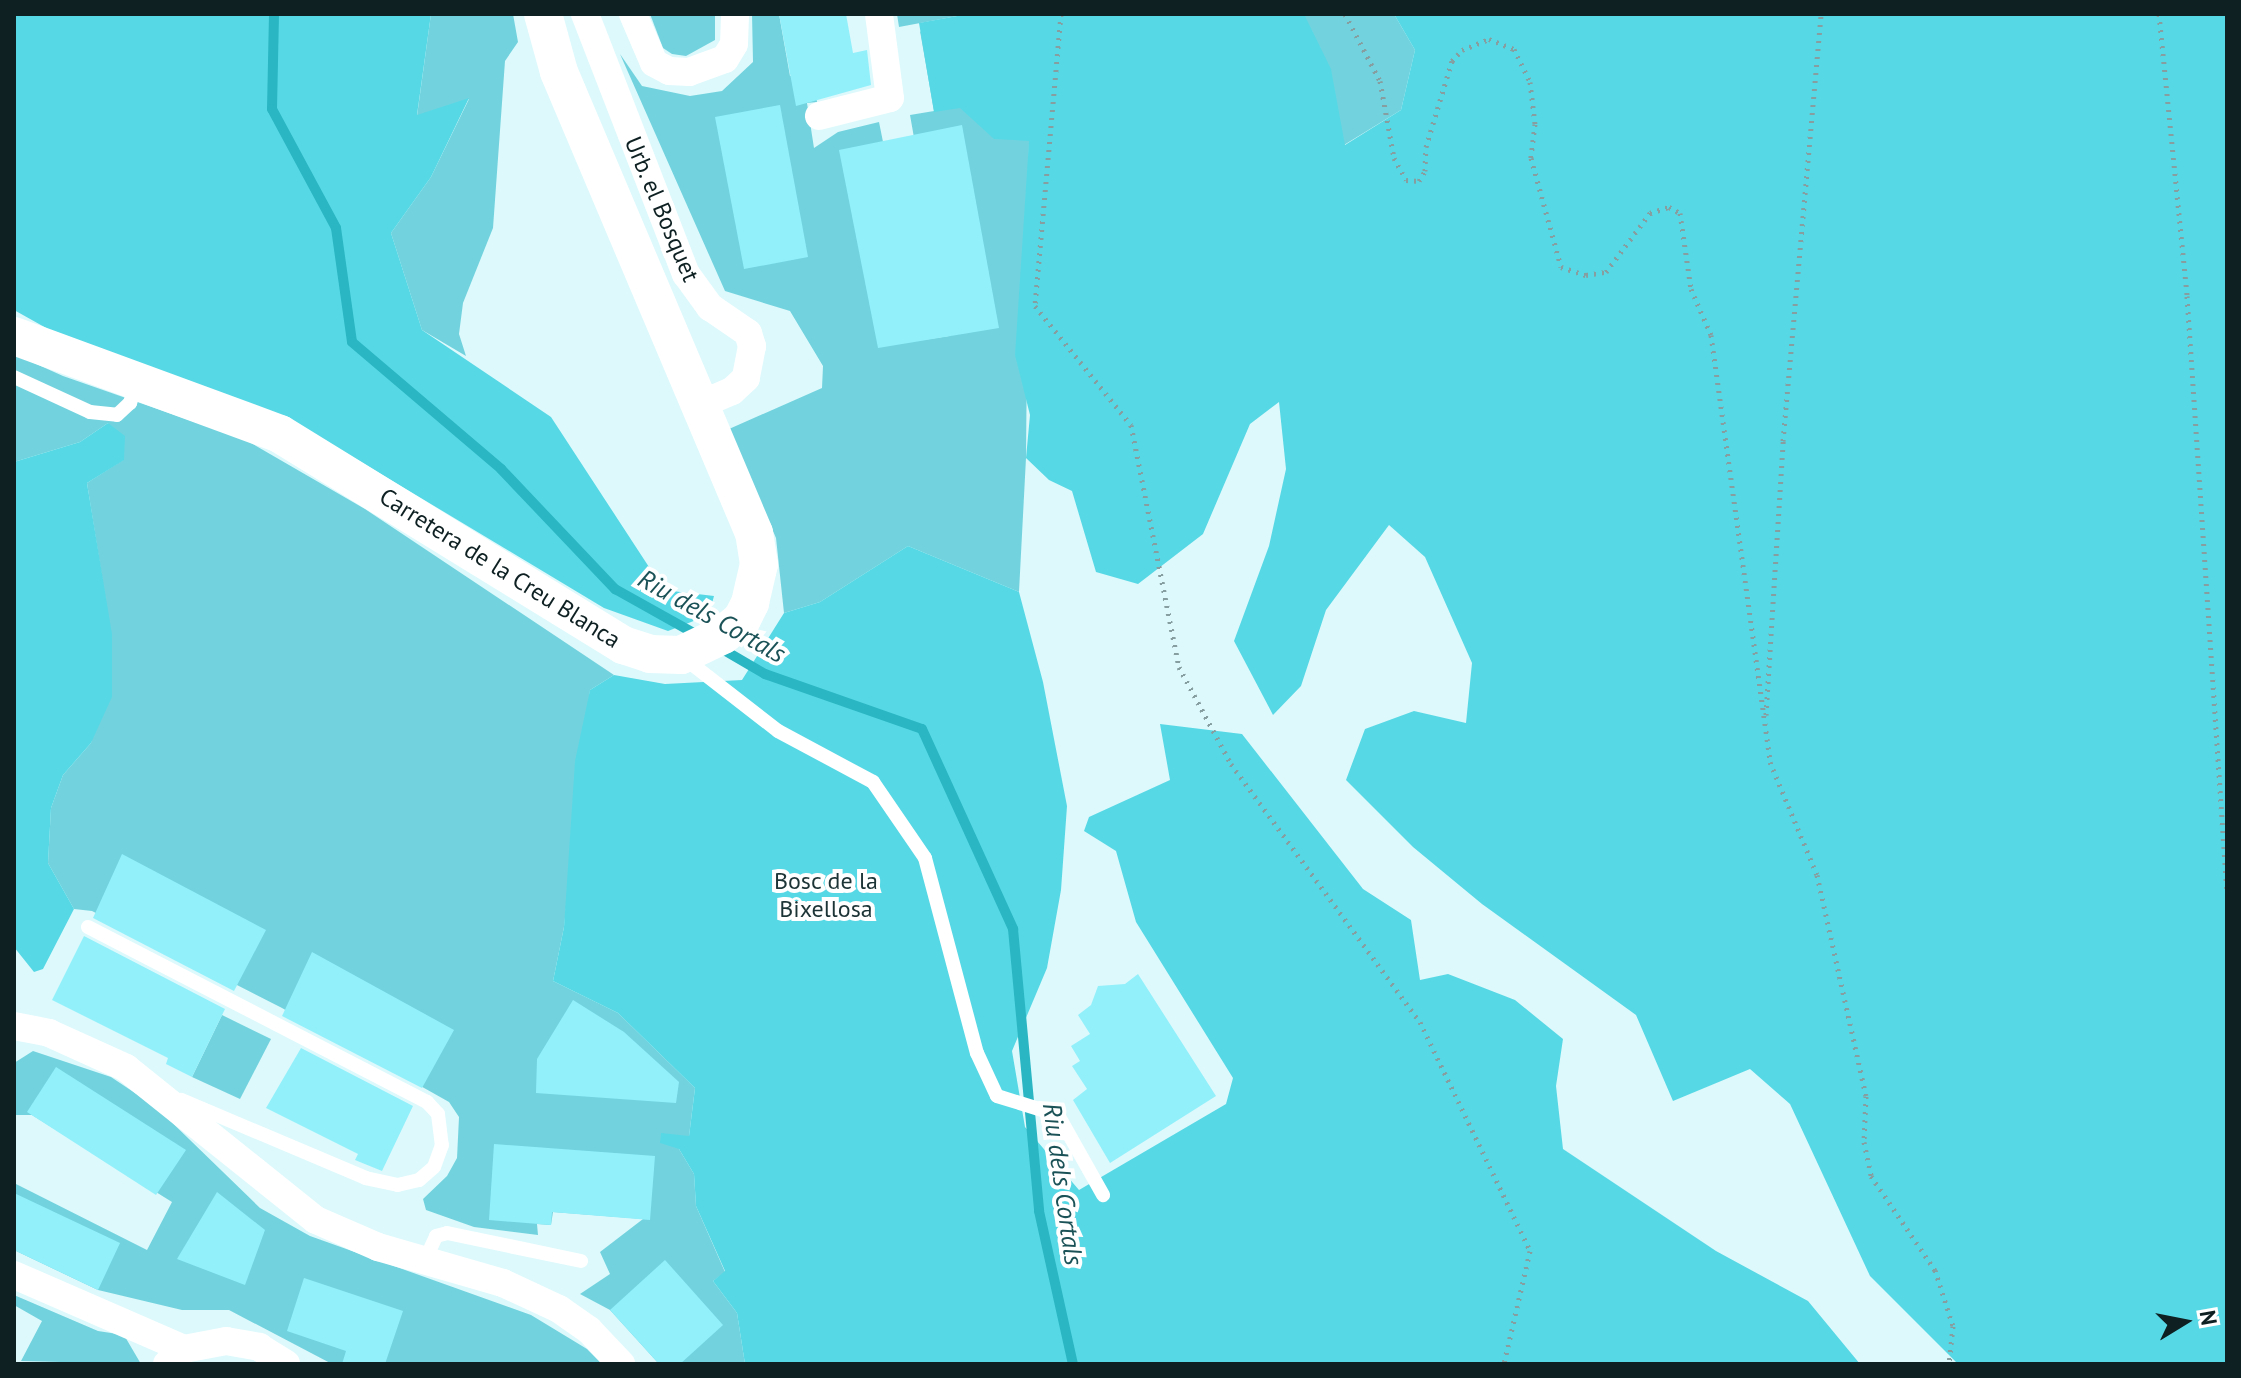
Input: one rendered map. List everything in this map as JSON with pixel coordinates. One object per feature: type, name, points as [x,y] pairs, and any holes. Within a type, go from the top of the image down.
[{"type":"main road","points":[[543,14],[559,72],[754,533],[759,564],[742,619],[723,635],[681,655]]},
{"type":"main road","name":"Carretera de la Creu Blanca","points":[[14,336],[227,410],[321,456],[623,645],[650,654],[681,655]]},
{"type":"street","name":"Urb. el Bosquet","points":[[585,14],[686,274],[710,307],[748,333],[752,346],[746,378],[732,391],[699,405]]},
{"type":"street","points":[[633,14],[654,63],[669,71],[689,72],[725,59],[734,44],[735,14]]},
{"type":"street","points":[[819,116],[890,98],[879,14]]},
{"type":"street","points":[[14,1026],[83,1048],[126,1068],[165,1095],[316,1220],[425,1260],[503,1283],[559,1309],[589,1330],[621,1364]]},
{"type":"street","points":[[14,1275],[176,1356],[226,1341],[259,1347],[286,1364]]},
{"type":"lane","points":[[14,377],[90,412],[117,415],[130,403],[137,381]]},
{"type":"lane","points":[[681,655],[778,731],[873,782],[925,858],[977,1053],[997,1096],[1058,1115],[1103,1195]]},
{"type":"lane","points":[[88,927],[427,1102],[438,1114],[442,1145],[434,1167],[419,1180],[398,1185],[366,1178],[165,1095]]},
{"type":"lane","points":[[425,1260],[436,1236],[447,1233],[581,1261]]},
{"type":"path","points":[[1061,14],[1035,306],[1131,425],[1179,667],[1231,764],[1420,1022],[1530,1251],[1504,1364]]},
{"type":"path","points":[[1345,14],[1380,81],[1394,158],[1406,180],[1419,181],[1425,171],[1426,147],[1452,61],[1462,50],[1489,39],[1514,49],[1527,70],[1535,124],[1531,158],[1561,267],[1586,275],[1606,272],[1650,213],[1669,207],[1680,213],[1691,289],[1711,335],[1770,762],[1817,875],[1866,1096],[1864,1142],[1871,1176],[1935,1270],[1953,1326],[1949,1364]]},
{"type":"path","points":[[1766,729],[1783,441],[1821,14]]},
{"type":"path","points":[[2159,14],[2187,296],[2227,894]]},
{"type":"shaded area","points":[[431,14],[513,14],[518,42],[505,61],[493,228],[463,303],[459,334],[466,356],[422,330],[391,233],[431,177],[469,99],[417,116]]},
{"type":"shaded area","points":[[650,14],[715,14],[715,40],[686,56],[672,54],[663,48]]},
{"type":"shaded area","points":[[752,14],[779,14],[790,76],[812,72],[817,102],[807,103],[814,148],[838,132],[879,122],[923,340],[949,336],[910,115],[934,111],[920,31],[1029,141],[1026,458],[1019,592],[908,546],[820,602],[784,613],[776,538],[729,429],[822,388],[823,366],[790,311],[725,291],[620,54],[642,86],[690,96],[722,91],[753,62]]},
{"type":"shaded area","points":[[897,14],[968,14],[899,27]]},
{"type":"shaded area","points":[[1302,14],[1394,14],[1415,50],[1401,110],[1344,145]]},
{"type":"shaded area","points":[[14,354],[63,376],[246,440],[365,509],[614,675],[590,690],[564,927],[553,981],[618,1013],[695,1088],[689,1136],[679,1149],[694,1174],[696,1206],[725,1272],[713,1281],[737,1313],[745,1364],[659,1364],[610,1310],[580,1294],[610,1274],[600,1252],[643,1219],[553,1212],[551,1225],[537,1224],[538,1235],[474,1227],[426,1210],[423,1199],[447,1176],[457,1158],[459,1117],[449,1102],[282,1008],[92,911],[74,909],[48,863],[51,808],[63,775],[91,743],[112,640],[87,483],[123,460],[108,423],[80,442],[14,462]]},
{"type":"shaded area","points":[[222,1015],[271,1039],[240,1099],[192,1077]]},
{"type":"shaded area","points":[[33,1051],[111,1077],[156,1107],[260,1208],[310,1236],[531,1315],[587,1349],[602,1364],[332,1364],[229,1310],[182,1310],[98,1290],[14,1250],[14,1183],[147,1250],[172,1202],[32,1115],[14,1115],[14,1063]]},
{"type":"shaded area","points":[[14,1295],[98,1331],[124,1335],[141,1364],[21,1361],[42,1321],[14,1305]]},
{"type":"green space","points":[[14,14],[431,14],[417,115],[469,98],[431,177],[391,233],[422,330],[551,417],[664,590],[714,596],[709,615],[668,631],[604,608],[286,417],[48,329],[14,310]]},
{"type":"green space","points":[[968,14],[1304,14],[1331,69],[1345,145],[1401,110],[1415,50],[1394,14],[2227,14],[2227,1364],[1958,1364],[1870,1276],[1790,1104],[1750,1069],[1673,1101],[1636,1015],[1482,904],[1413,847],[1346,780],[1365,729],[1414,711],[1466,723],[1472,663],[1425,557],[1389,525],[1326,610],[1301,686],[1273,715],[1234,641],[1269,546],[1286,469],[1279,402],[1250,424],[1203,534],[1138,584],[1096,572],[1072,491],[1049,480],[1026,458],[1030,415],[1015,355],[1029,141],[994,139],[960,108],[934,112],[919,23]]},
{"type":"green space","points":[[108,423],[125,436],[124,460],[87,483],[112,634],[112,697],[91,743],[63,775],[51,808],[48,863],[74,909],[43,969],[34,972],[14,947],[14,462],[80,442]]},
{"type":"green space","name":"Bosc de la Bixellosa","points":[[908,546],[1019,592],[1043,682],[1067,806],[1061,890],[1047,968],[1012,1051],[1025,1127],[1079,1190],[1226,1104],[1233,1078],[1136,922],[1116,851],[1084,831],[1089,817],[1170,780],[1160,724],[1242,734],[1363,889],[1411,920],[1420,980],[1448,974],[1515,1000],[1563,1039],[1556,1086],[1563,1149],[1716,1251],[1808,1301],[1860,1364],[745,1364],[737,1313],[713,1281],[725,1271],[696,1206],[694,1174],[679,1149],[660,1143],[661,1133],[689,1136],[695,1088],[618,1013],[553,981],[564,927],[575,761],[590,690],[614,675],[665,684],[742,680],[784,613],[820,602]]},
{"type":"building","points":[[779,14],[846,14],[853,53],[867,50],[871,85],[796,106]]},
{"type":"building","points":[[780,105],[808,257],[744,269],[715,117]]},
{"type":"building","points":[[962,125],[999,328],[878,348],[839,150]]},
{"type":"building","points":[[122,854],[266,930],[234,991],[93,918]]},
{"type":"building","points":[[84,936],[225,1009],[192,1077],[166,1064],[168,1058],[52,1000]]},
{"type":"building","points":[[312,952],[454,1030],[422,1088],[282,1016]]},
{"type":"building","points":[[1138,974],[1216,1096],[1110,1163],[1073,1100],[1087,1089],[1072,1066],[1080,1061],[1071,1046],[1090,1034],[1078,1015],[1091,1005],[1098,986],[1125,984]]},
{"type":"building","points":[[573,1000],[624,1032],[679,1082],[676,1103],[536,1093],[537,1059]]},
{"type":"building","points":[[301,1048],[413,1106],[382,1171],[355,1160],[358,1154],[266,1108]]},
{"type":"building","points":[[56,1067],[186,1150],[156,1195],[27,1112]]},
{"type":"building","points":[[494,1144],[655,1156],[650,1220],[552,1212],[551,1225],[489,1220]]},
{"type":"building","points":[[217,1192],[265,1230],[245,1285],[177,1259]]},
{"type":"building","points":[[14,1193],[120,1243],[98,1290],[14,1250]]},
{"type":"building","points":[[665,1260],[723,1325],[680,1364],[659,1364],[610,1310]]},
{"type":"building","points":[[304,1278],[403,1311],[385,1364],[342,1364],[346,1351],[287,1331]]},
{"type":"waterway","name":"Riu dels Cortals","points":[[274,14],[272,109],[336,228],[352,342],[501,469],[615,589],[699,636]]},
{"type":"waterway","name":"Riu dels Cortals","points":[[717,646],[765,674],[922,729],[1013,929],[1039,1211],[1073,1364]]}]
